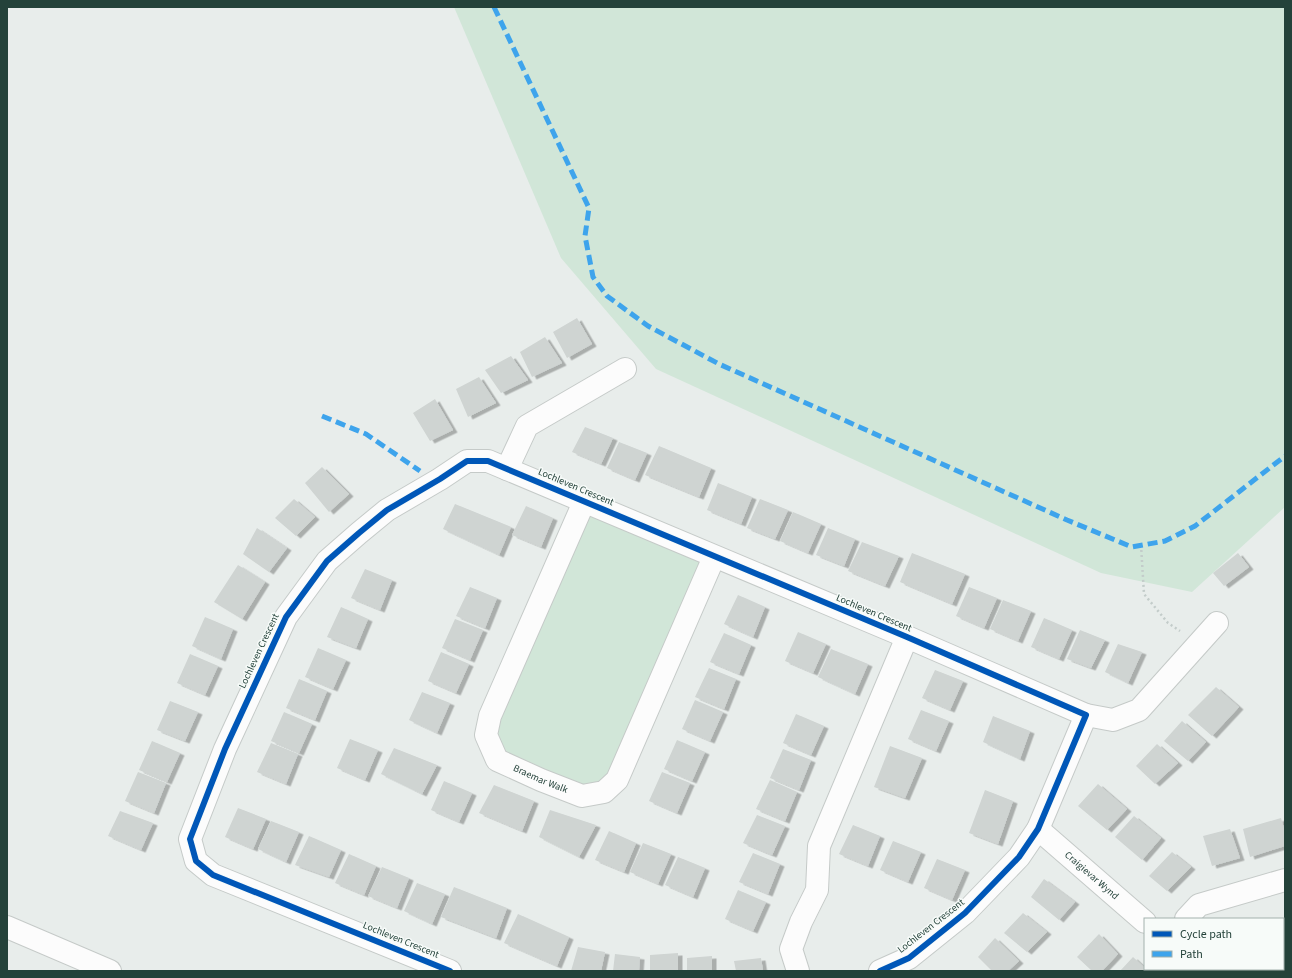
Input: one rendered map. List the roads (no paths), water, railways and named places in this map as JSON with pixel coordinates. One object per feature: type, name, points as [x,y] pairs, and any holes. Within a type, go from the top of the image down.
[{"type":"street","points":[[507,469],[527,426],[625,369]]},
{"type":"street","name":"Lochleven Crescent","points":[[450,971],[213,875],[196,861],[190,839],[225,749],[286,617],[327,561],[387,510],[467,461],[488,461],[906,637],[1086,715],[1038,829],[1019,857],[965,913],[909,958],[880,971]]},
{"type":"street","name":"Braemar Walk","points":[[584,502],[490,716],[486,735],[497,760],[541,780],[582,796],[604,792],[618,780],[714,557]]},
{"type":"street","points":[[1086,715],[1113,720],[1139,710],[1217,623]]},
{"type":"street","points":[[798,971],[791,949],[801,922],[816,890],[820,846],[906,637]]},
{"type":"street","name":"Craigievar Wynd","points":[[1038,829],[1144,921]]},
{"type":"street","points":[[1187,918],[1199,905],[1285,880]]},
{"type":"street","points":[[7,927],[110,971]]}]
